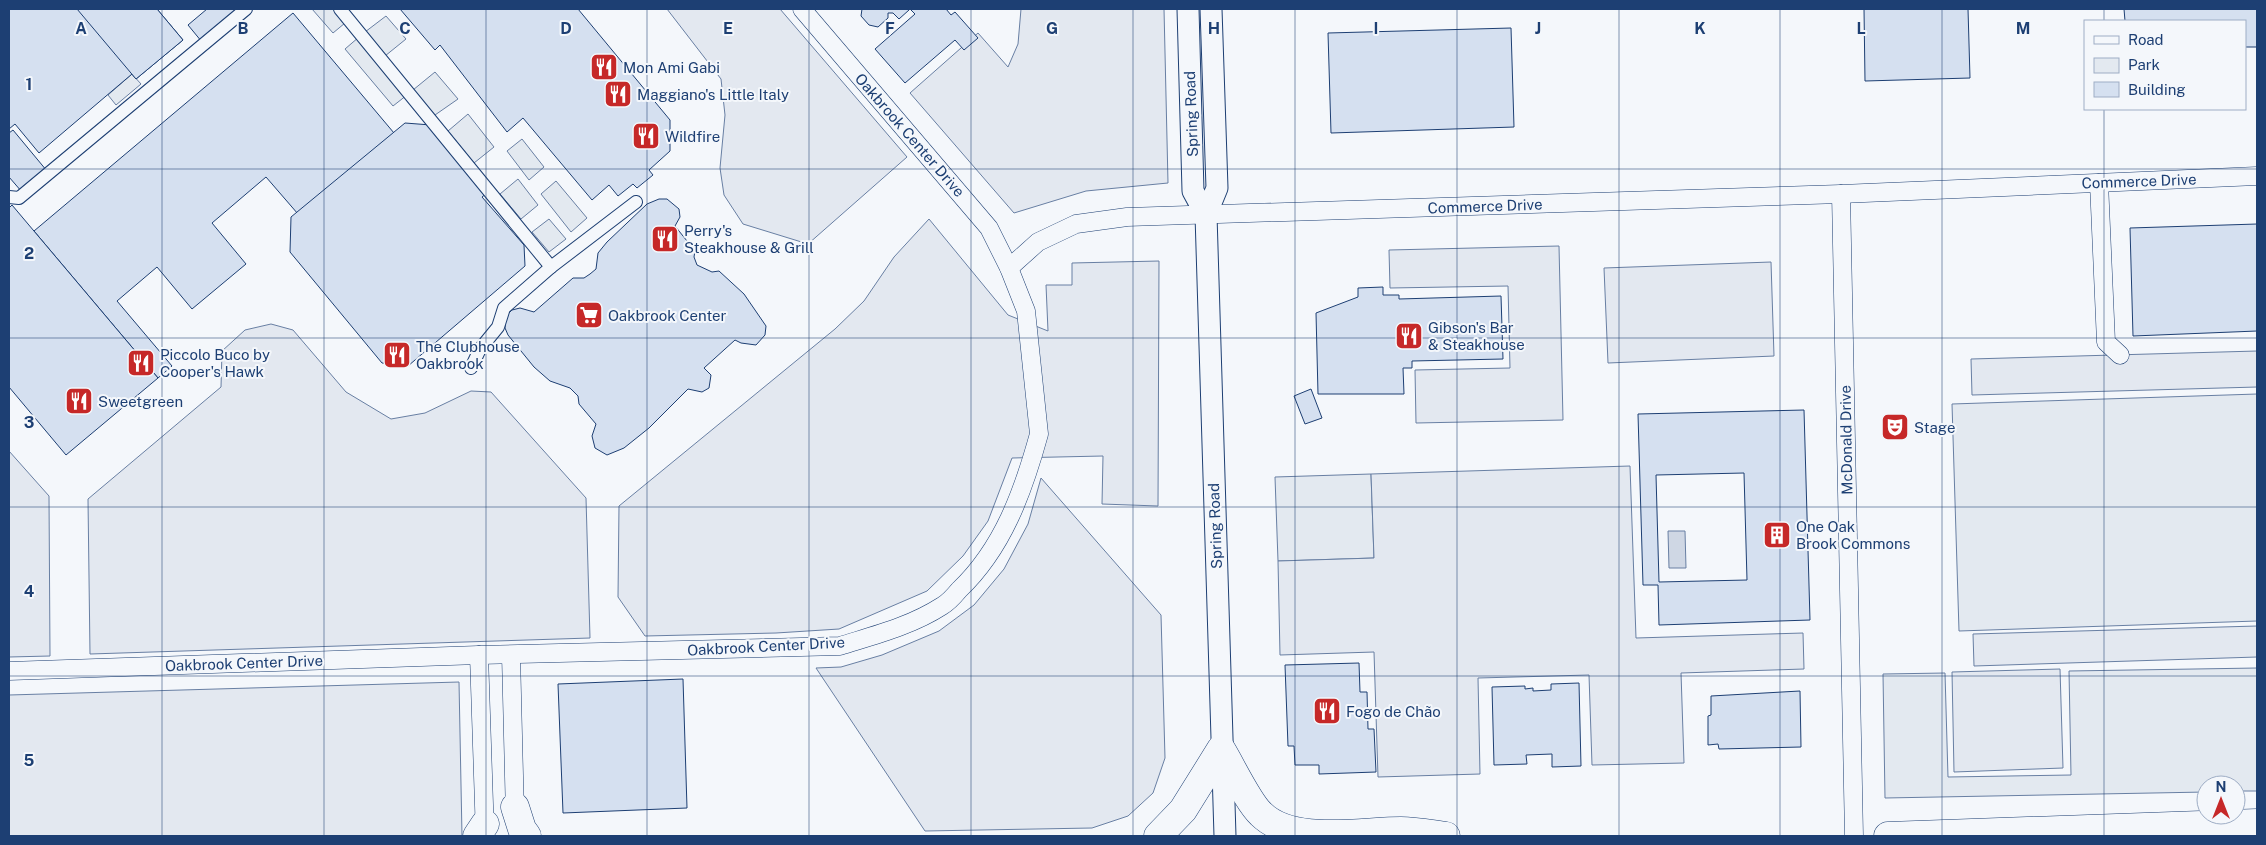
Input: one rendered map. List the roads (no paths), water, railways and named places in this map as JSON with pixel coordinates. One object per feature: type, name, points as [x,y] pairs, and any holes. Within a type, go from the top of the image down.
[{"type":"main road","points":[[1158,836],[1183,810],[1221,749],[1259,812],[1269,821],[1295,832],[1324,834],[1402,831],[1446,836]]},
{"type":"main road","points":[[514,807],[522,829],[527,836]]},
{"type":"main road","points":[[1888,836],[2257,823]]},
{"type":"street","points":[[9,197],[19,198],[246,9]]},
{"type":"street","points":[[340,9],[551,267]]},
{"type":"street","name":"Oakbrook Center Drive","points":[[9,672],[479,655],[840,646],[895,630],[943,606],[974,577],[1005,531],[1025,484],[1039,434],[1026,311],[1009,268],[988,228],[802,9]]},
{"type":"street","name":"Spring Road","points":[[1188,9],[1193,191],[1206,215]]},
{"type":"street","name":"Spring Road","points":[[1211,9],[1217,188],[1206,215],[1225,836]]},
{"type":"street","name":"Commerce Drive","points":[[1206,215],[1763,195],[1841,194],[2257,176]]},
{"type":"street","points":[[2099,183],[2106,342],[2120,354]]},
{"type":"street","name":"McDonald Drive","points":[[1841,194],[1854,836]]},
{"type":"street","points":[[471,368],[480,349],[498,327],[504,308],[551,267],[636,202]]},
{"type":"street","points":[[1009,268],[1038,242],[1076,224],[1127,217],[1206,215]]},
{"type":"street","points":[[511,654],[515,836]]},
{"type":"street","points":[[479,655],[482,832]]},
{"type":"place","name":"Mon Ami Gabi","points":[[604,67]]},
{"type":"place","name":"Maggiano's Little Italy","points":[[618,94]]},
{"type":"place","name":"Wildfire","points":[[646,136]]},
{"type":"place","name":"Perry's Steakhouse & Grill","points":[[665,239]]},
{"type":"place","name":"Oakbrook Center","points":[[589,315]]},
{"type":"place","name":"Gibson's Bar & Steakhouse","points":[[1409,336]]},
{"type":"place","name":"The Clubhouse Oakbrook","points":[[397,355]]},
{"type":"place","name":"Piccolo Buco by Cooper's Hawk","points":[[141,363]]},
{"type":"place","name":"Sweetgreen","points":[[79,401]]},
{"type":"place","name":"Stage","points":[[1895,427]]},
{"type":"place","name":"One Oak Brook Commons","points":[[1777,535]]},
{"type":"place","name":"Fogo de Chão","points":[[1327,711]]}]
